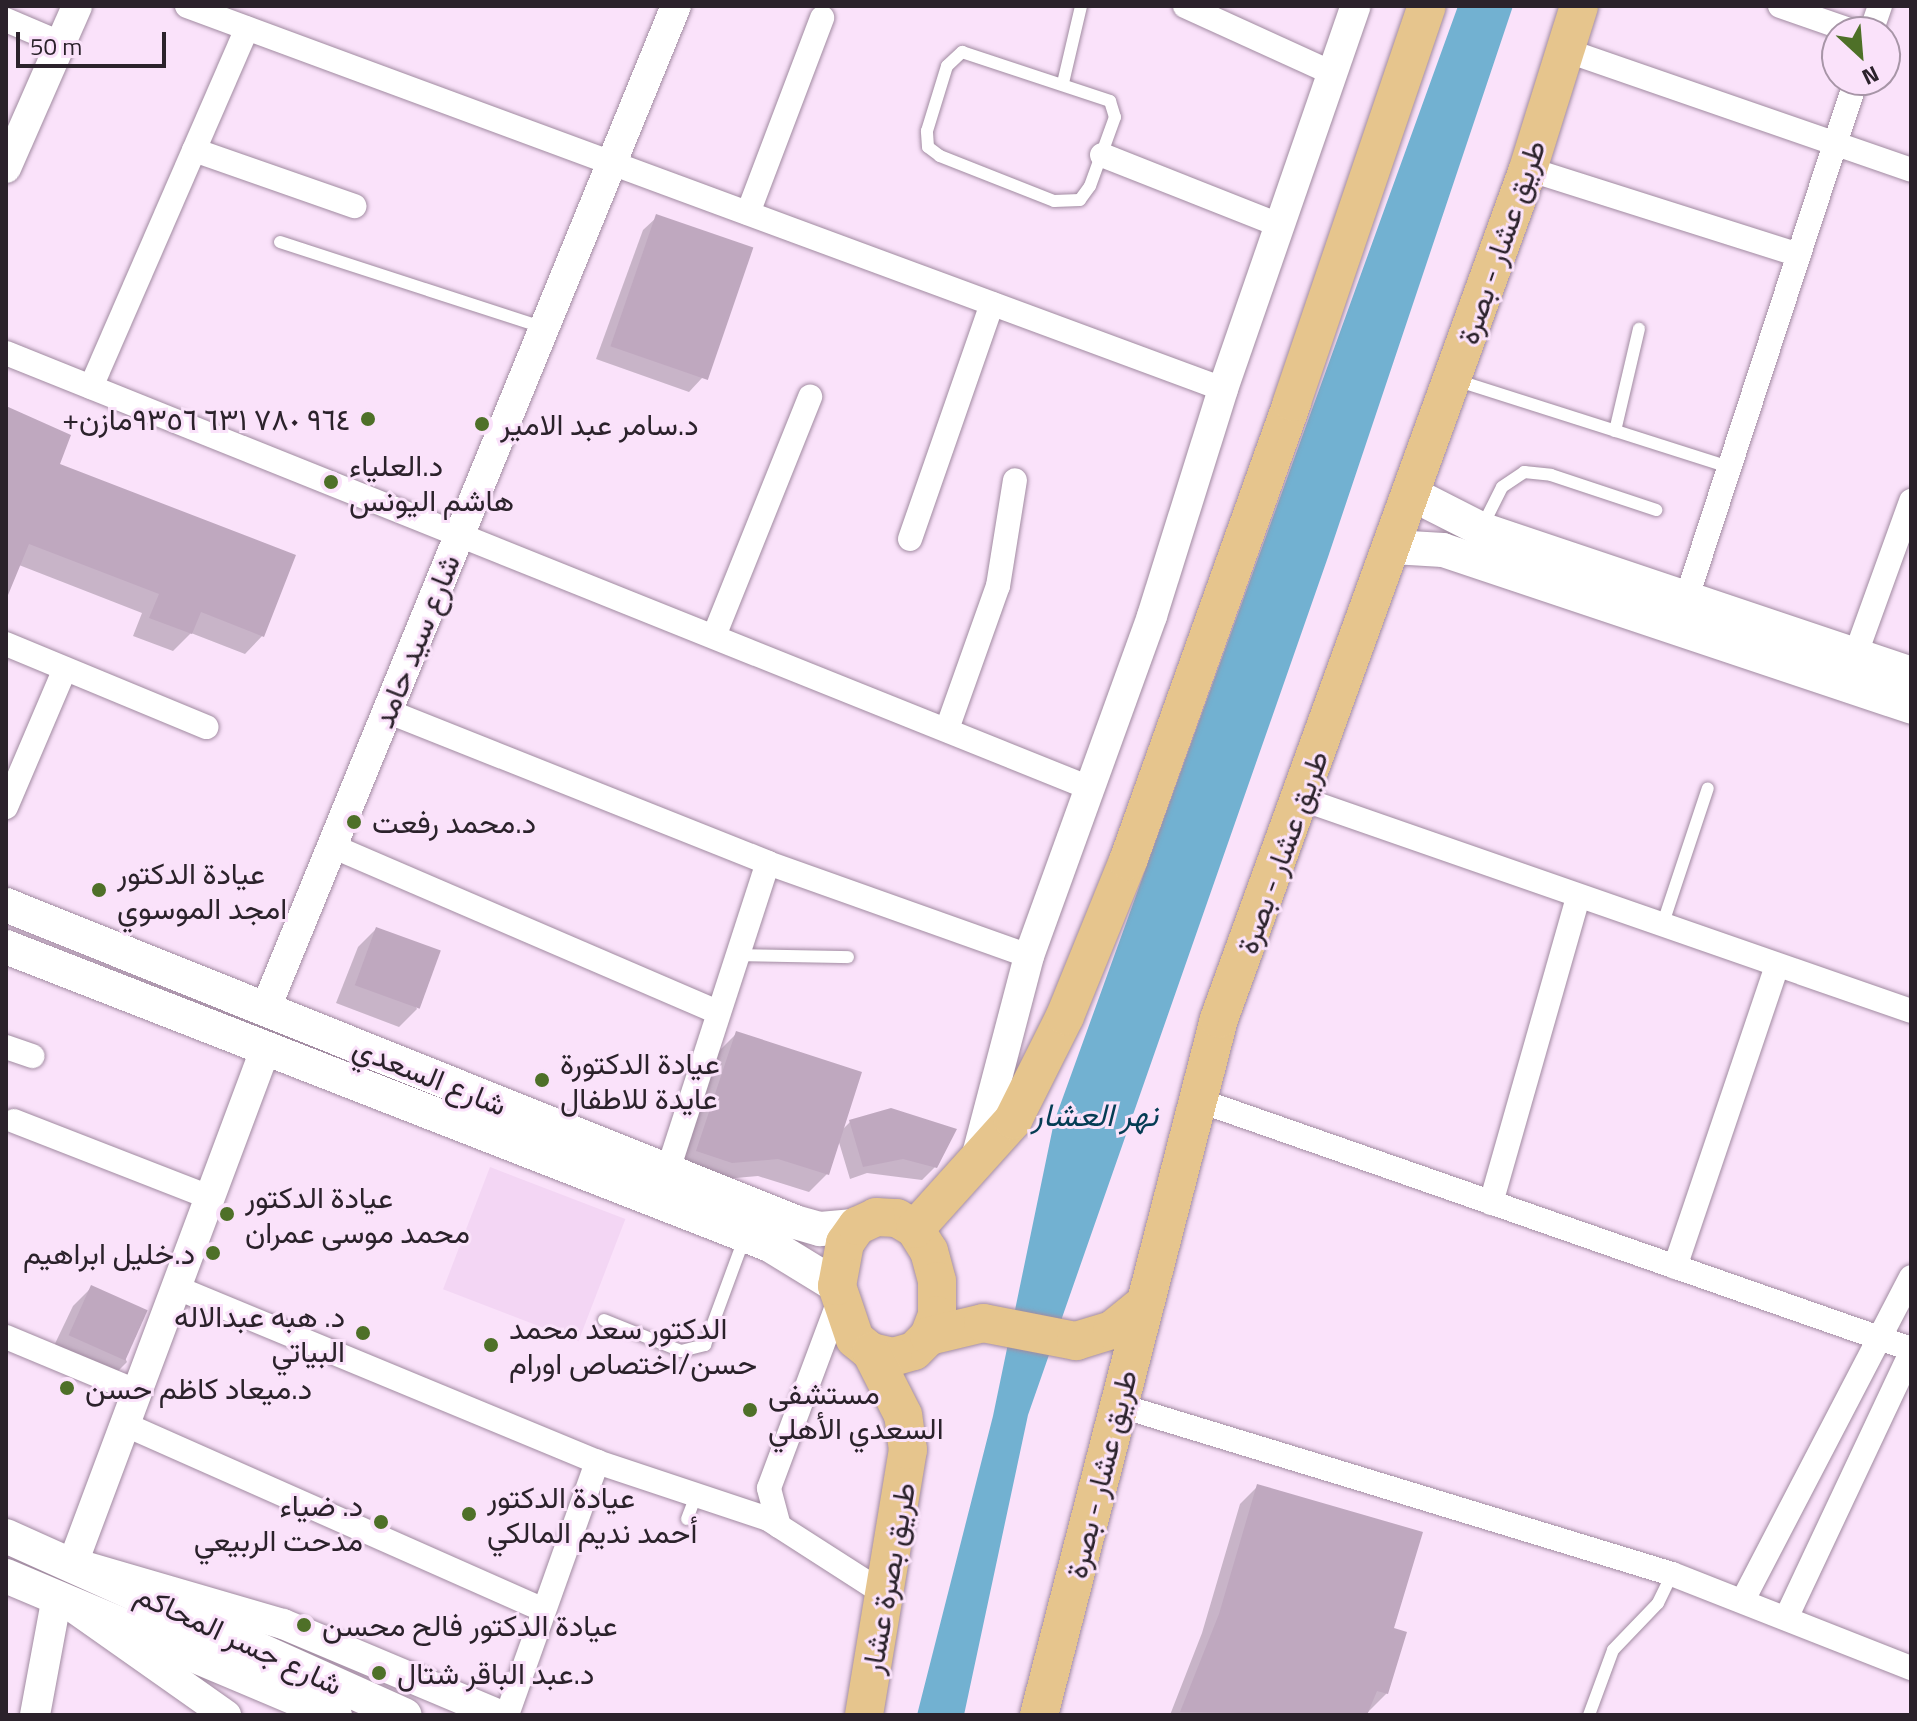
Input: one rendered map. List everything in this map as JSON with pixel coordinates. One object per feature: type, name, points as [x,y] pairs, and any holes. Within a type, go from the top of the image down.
[{"type":"main road","points":[[915,1229],[973,1169],[1031,1089],[1128,861],[1427,6]]},
{"type":"main road","name":"طريق عشار - بصرة","points":[[1039,1715],[1195,1099],[1528,169],[1573,19]]},
{"type":"main road","points":[[1412,494],[1481,529],[1911,674]]},
{"type":"main road","points":[[1393,547],[1443,550],[1911,707]]},
{"type":"main road","name":"شارع السعدي","points":[[6,905],[667,1173],[808,1227],[857,1226]]},
{"type":"main road","name":"شارع السعدي","points":[[6,947],[745,1236],[793,1257],[838,1293]]},
{"type":"main road","points":[[929,1336],[937,1315],[937,1281],[929,1251],[915,1229],[887,1216],[857,1226],[840,1257],[838,1293],[855,1339],[871,1352],[903,1355],[929,1336],[956,1326],[997,1324],[1056,1340],[1095,1338],[1129,1320],[1142,1306]]},
{"type":"main road","name":"طريق بصرة عشار","points":[[864,1715],[908,1450],[903,1415],[871,1352]]},
{"type":"main road","name":"شارع جسر المحاكم","points":[[6,1536],[73,1563],[405,1715]]},
{"type":"main road","points":[[6,1576],[335,1715]]},
{"type":"street","points":[[6,168],[77,6]]},
{"type":"street","points":[[187,6],[1223,389]]},
{"type":"street","name":"شارع سيد حامد","points":[[265,1010],[676,6]]},
{"type":"street","points":[[1185,6],[1332,73]]},
{"type":"street","points":[[973,1169],[1029,956],[1152,616],[1223,389],[1356,6]]},
{"type":"street","points":[[1780,6],[1821,20]]},
{"type":"street","points":[[748,213],[822,18]]},
{"type":"street","points":[[1573,19],[1836,144],[1911,170]]},
{"type":"street","points":[[6,20],[60,43]]},
{"type":"street","points":[[91,387],[247,28]]},
{"type":"street","points":[[1686,600],[1851,96]]},
{"type":"street","points":[[194,150],[354,206]]},
{"type":"street","points":[[1102,155],[1279,225]]},
{"type":"street","points":[[1528,169],[1799,255]]},
{"type":"street","points":[[910,539],[992,304]]},
{"type":"street","points":[[6,353],[1090,788]]},
{"type":"street","points":[[714,636],[810,397]]},
{"type":"street","points":[[947,729],[998,586],[1015,480]]},
{"type":"street","points":[[1855,656],[1911,501]]},
{"type":"street","points":[[6,644],[206,727]]},
{"type":"street","points":[[6,807],[65,669]]},
{"type":"street","points":[[387,711],[768,863],[1029,956]]},
{"type":"street","points":[[1302,799],[1776,968],[1911,1011]]},
{"type":"street","points":[[332,846],[717,1012]]},
{"type":"street","points":[[667,1173],[768,863]]},
{"type":"street","points":[[1491,1203],[1578,898]]},
{"type":"street","points":[[1675,1267],[1776,968]]},
{"type":"street","points":[[6,1047],[32,1056]]},
{"type":"street","points":[[265,1050],[73,1563],[283,1624],[500,1715]]},
{"type":"street","points":[[1195,1099],[1911,1350],[1787,1616]]},
{"type":"street","points":[[14,1121],[209,1197]]},
{"type":"street","points":[[1743,1600],[1883,1339],[1911,1277]]},
{"type":"street","points":[[175,1287],[597,1462],[779,1526],[885,1594]]},
{"type":"street","points":[[779,1526],[770,1501],[775,1469],[838,1293]]},
{"type":"street","points":[[6,1337],[136,1391]]},
{"type":"street","points":[[1118,1405],[1672,1574],[1787,1616],[1911,1668]]},
{"type":"street","points":[[124,1424],[544,1610]]},
{"type":"street","points":[[507,1715],[597,1462]]},
{"type":"street","points":[[706,1499],[743,1496],[775,1469]]},
{"type":"street","points":[[35,1715],[57,1596],[226,1715]]},
{"type":"lane","points":[[1063,83],[1081,6]]},
{"type":"lane","points":[[969,51],[1063,83],[1106,98],[1113,106],[1102,155],[1087,194],[1063,204],[940,156],[928,147],[927,131],[956,55],[969,51]]},
{"type":"lane","points":[[280,242],[544,328]]},
{"type":"lane","points":[[1615,431],[1639,329]]},
{"type":"lane","points":[[1453,379],[1729,467]]},
{"type":"lane","points":[[1481,529],[1502,487],[1524,472],[1551,475],[1656,510]]},
{"type":"lane","points":[[1661,927],[1708,788]]},
{"type":"lane","points":[[740,955],[848,957]]},
{"type":"lane","points":[[604,1320],[681,1351],[705,1345],[745,1236]]},
{"type":"lane","points":[[687,1519],[706,1499]]},
{"type":"lane","points":[[1589,1715],[1613,1650],[1658,1603],[1672,1574]]},
{"type":"shaded area","points":[[490,1167],[625,1219],[578,1341],[443,1289]]},
{"type":"water","name":"نهر العشار","points":[[1458,6],[1513,6],[1328,557],[1028,1415],[964,1715],[917,1715],[993,1416],[1054,1122]]},
{"type":"building","points":[[656,214],[753,248],[708,380],[610,346]]},
{"type":"building","points":[[6,406],[71,435],[60,464],[296,555],[264,637],[201,612],[192,634],[149,618],[159,594],[29,544],[6,600]]},
{"type":"building","points":[[376,927],[441,951],[420,1009],[355,985]]},
{"type":"building","points":[[736,1031],[862,1072],[829,1175],[778,1159],[732,1163],[696,1151]]},
{"type":"building","points":[[891,1108],[957,1129],[937,1168],[903,1159],[863,1167],[849,1120]]},
{"type":"building","points":[[91,1285],[148,1310],[125,1360],[69,1335]]},
{"type":"building","points":[[1257,1484],[1423,1532],[1394,1628],[1407,1632],[1388,1694],[1377,1691],[1367,1715],[1180,1712],[1219,1614]]},
{"type":"place","name":"+٩٦٤ ٧٨٠ ٦٣١ ٩٣٥٦مازن","points":[[368,419]]},
{"type":"place","name":"د.سامر عبد الامير","points":[[482,424]]},
{"type":"place","name":"د.العلياء هاشم اليونس","points":[[331,482]]},
{"type":"place","name":"د.محمد رفعت","points":[[354,822]]},
{"type":"place","name":"عيادة الدكتور امجد الموسوي","points":[[99,890]]},
{"type":"place","name":"عيادة الدكتورة عايدة للاطفال","points":[[542,1080]]},
{"type":"place","name":"عيادة الدكتور محمد موسى عمران","points":[[227,1214]]},
{"type":"place","name":"د.خليل ابراهيم","points":[[213,1253]]},
{"type":"place","name":"د. هبه عبدالاله البياتي","points":[[363,1333]]},
{"type":"place","name":"الدكتور سعد محمد حسن/اختصاص اورام","points":[[491,1345]]},
{"type":"place","name":"د.ميعاد كاظم حسن","points":[[67,1388]]},
{"type":"place","name":"مستشفى السعدي الأهلي","points":[[750,1410]]},
{"type":"place","name":"عيادة الدكتور أحمد نديم المالكي","points":[[469,1514]]},
{"type":"place","name":"د. ضياء مدحت الربيعي","points":[[381,1522]]},
{"type":"place","name":"عيادة الدكتور فالح محسن","points":[[304,1625]]},
{"type":"place","name":"د.عبد الباقر شتال","points":[[379,1673]]}]
